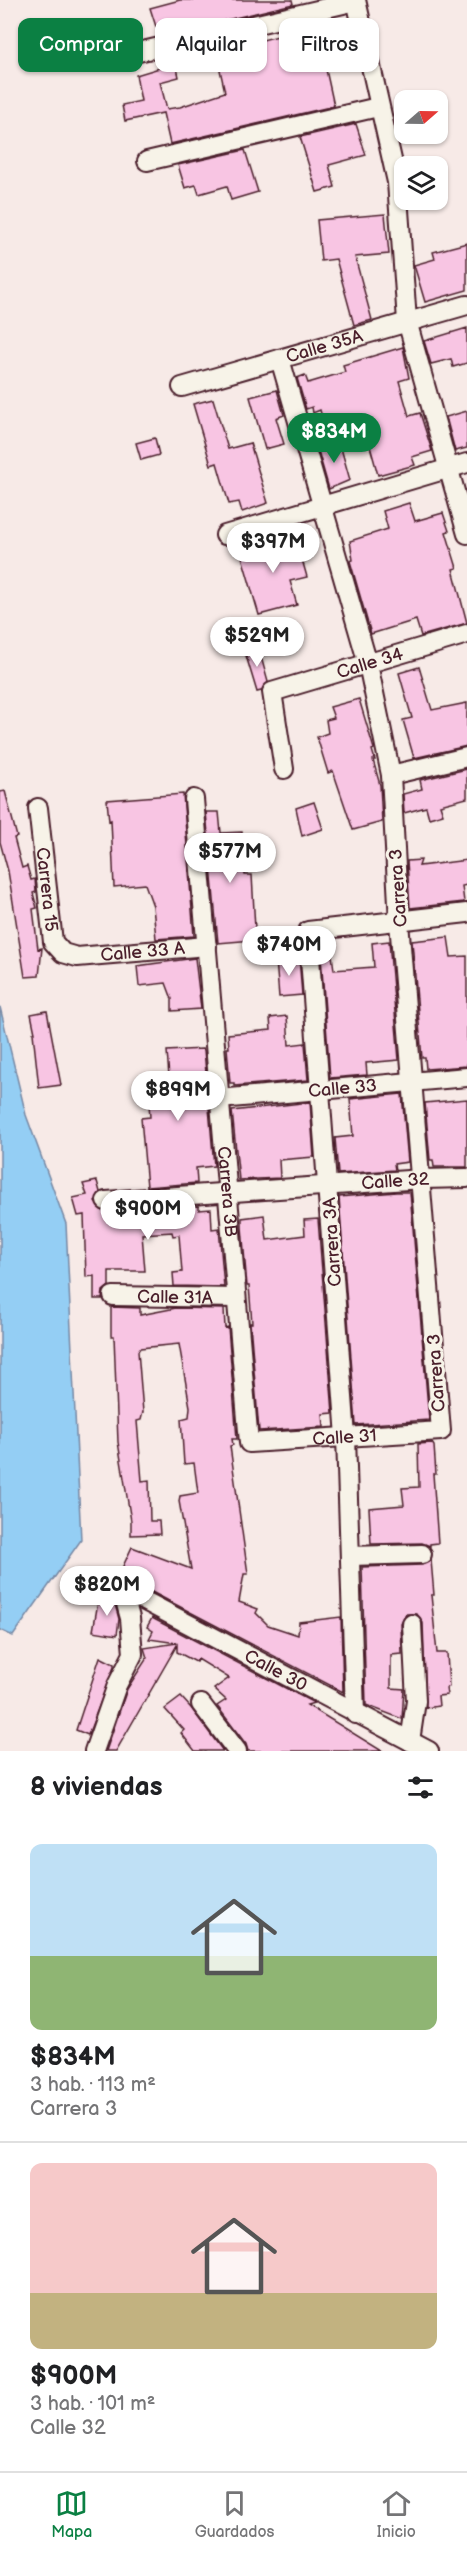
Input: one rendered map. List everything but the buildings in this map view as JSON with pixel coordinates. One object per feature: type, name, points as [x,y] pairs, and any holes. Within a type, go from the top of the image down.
[{"type":"street","points":[[143,51],[356,0],[378,107],[397,182],[407,321],[467,534]]},
{"type":"street","points":[[147,161],[378,107]]},
{"type":"street","name":"Calle 35A","points":[[182,387],[467,305]]},
{"type":"street","name":"Carrera 3","points":[[280,359],[368,664],[391,775],[399,922],[441,1431]]},
{"type":"street","points":[[225,535],[467,463]]},
{"type":"street","name":"Calle 34","points":[[284,769],[272,692],[467,633]]},
{"type":"street","points":[[391,775],[467,757]]},
{"type":"street","name":"Carrera 3B","points":[[194,799],[249,1443]]},
{"type":"street","name":"Carrera 15","points":[[38,808],[53,942],[63,953],[77,957]]},
{"type":"street","name":"Carrera 3A","points":[[355,1714],[346,1437],[308,931],[467,913]]},
{"type":"street","name":"Calle 33 A","points":[[77,957],[207,946]]},
{"type":"street","name":"Calle 33","points":[[219,1099],[321,1088],[467,1077]]},
{"type":"street","name":"Calle 32","points":[[106,1201],[422,1179],[467,1178]]},
{"type":"street","name":"Calle 31A","points":[[113,1296],[236,1298]]},
{"type":"street","name":"Calle 31","points":[[249,1443],[441,1431]]},
{"type":"street","points":[[350,1556],[422,1554]]},
{"type":"street","name":"Calle 30","points":[[94,1751],[117,1685],[133,1654],[130,1618],[122,1588],[355,1714],[429,1751]]},
{"type":"street","points":[[410,1741],[416,1701],[412,1624]]},
{"type":"street","points":[[201,1704],[237,1751]]},
{"type":"water","points":[[0,1007],[26,1115],[66,1224],[81,1540],[13,1636],[0,1630]]}]
